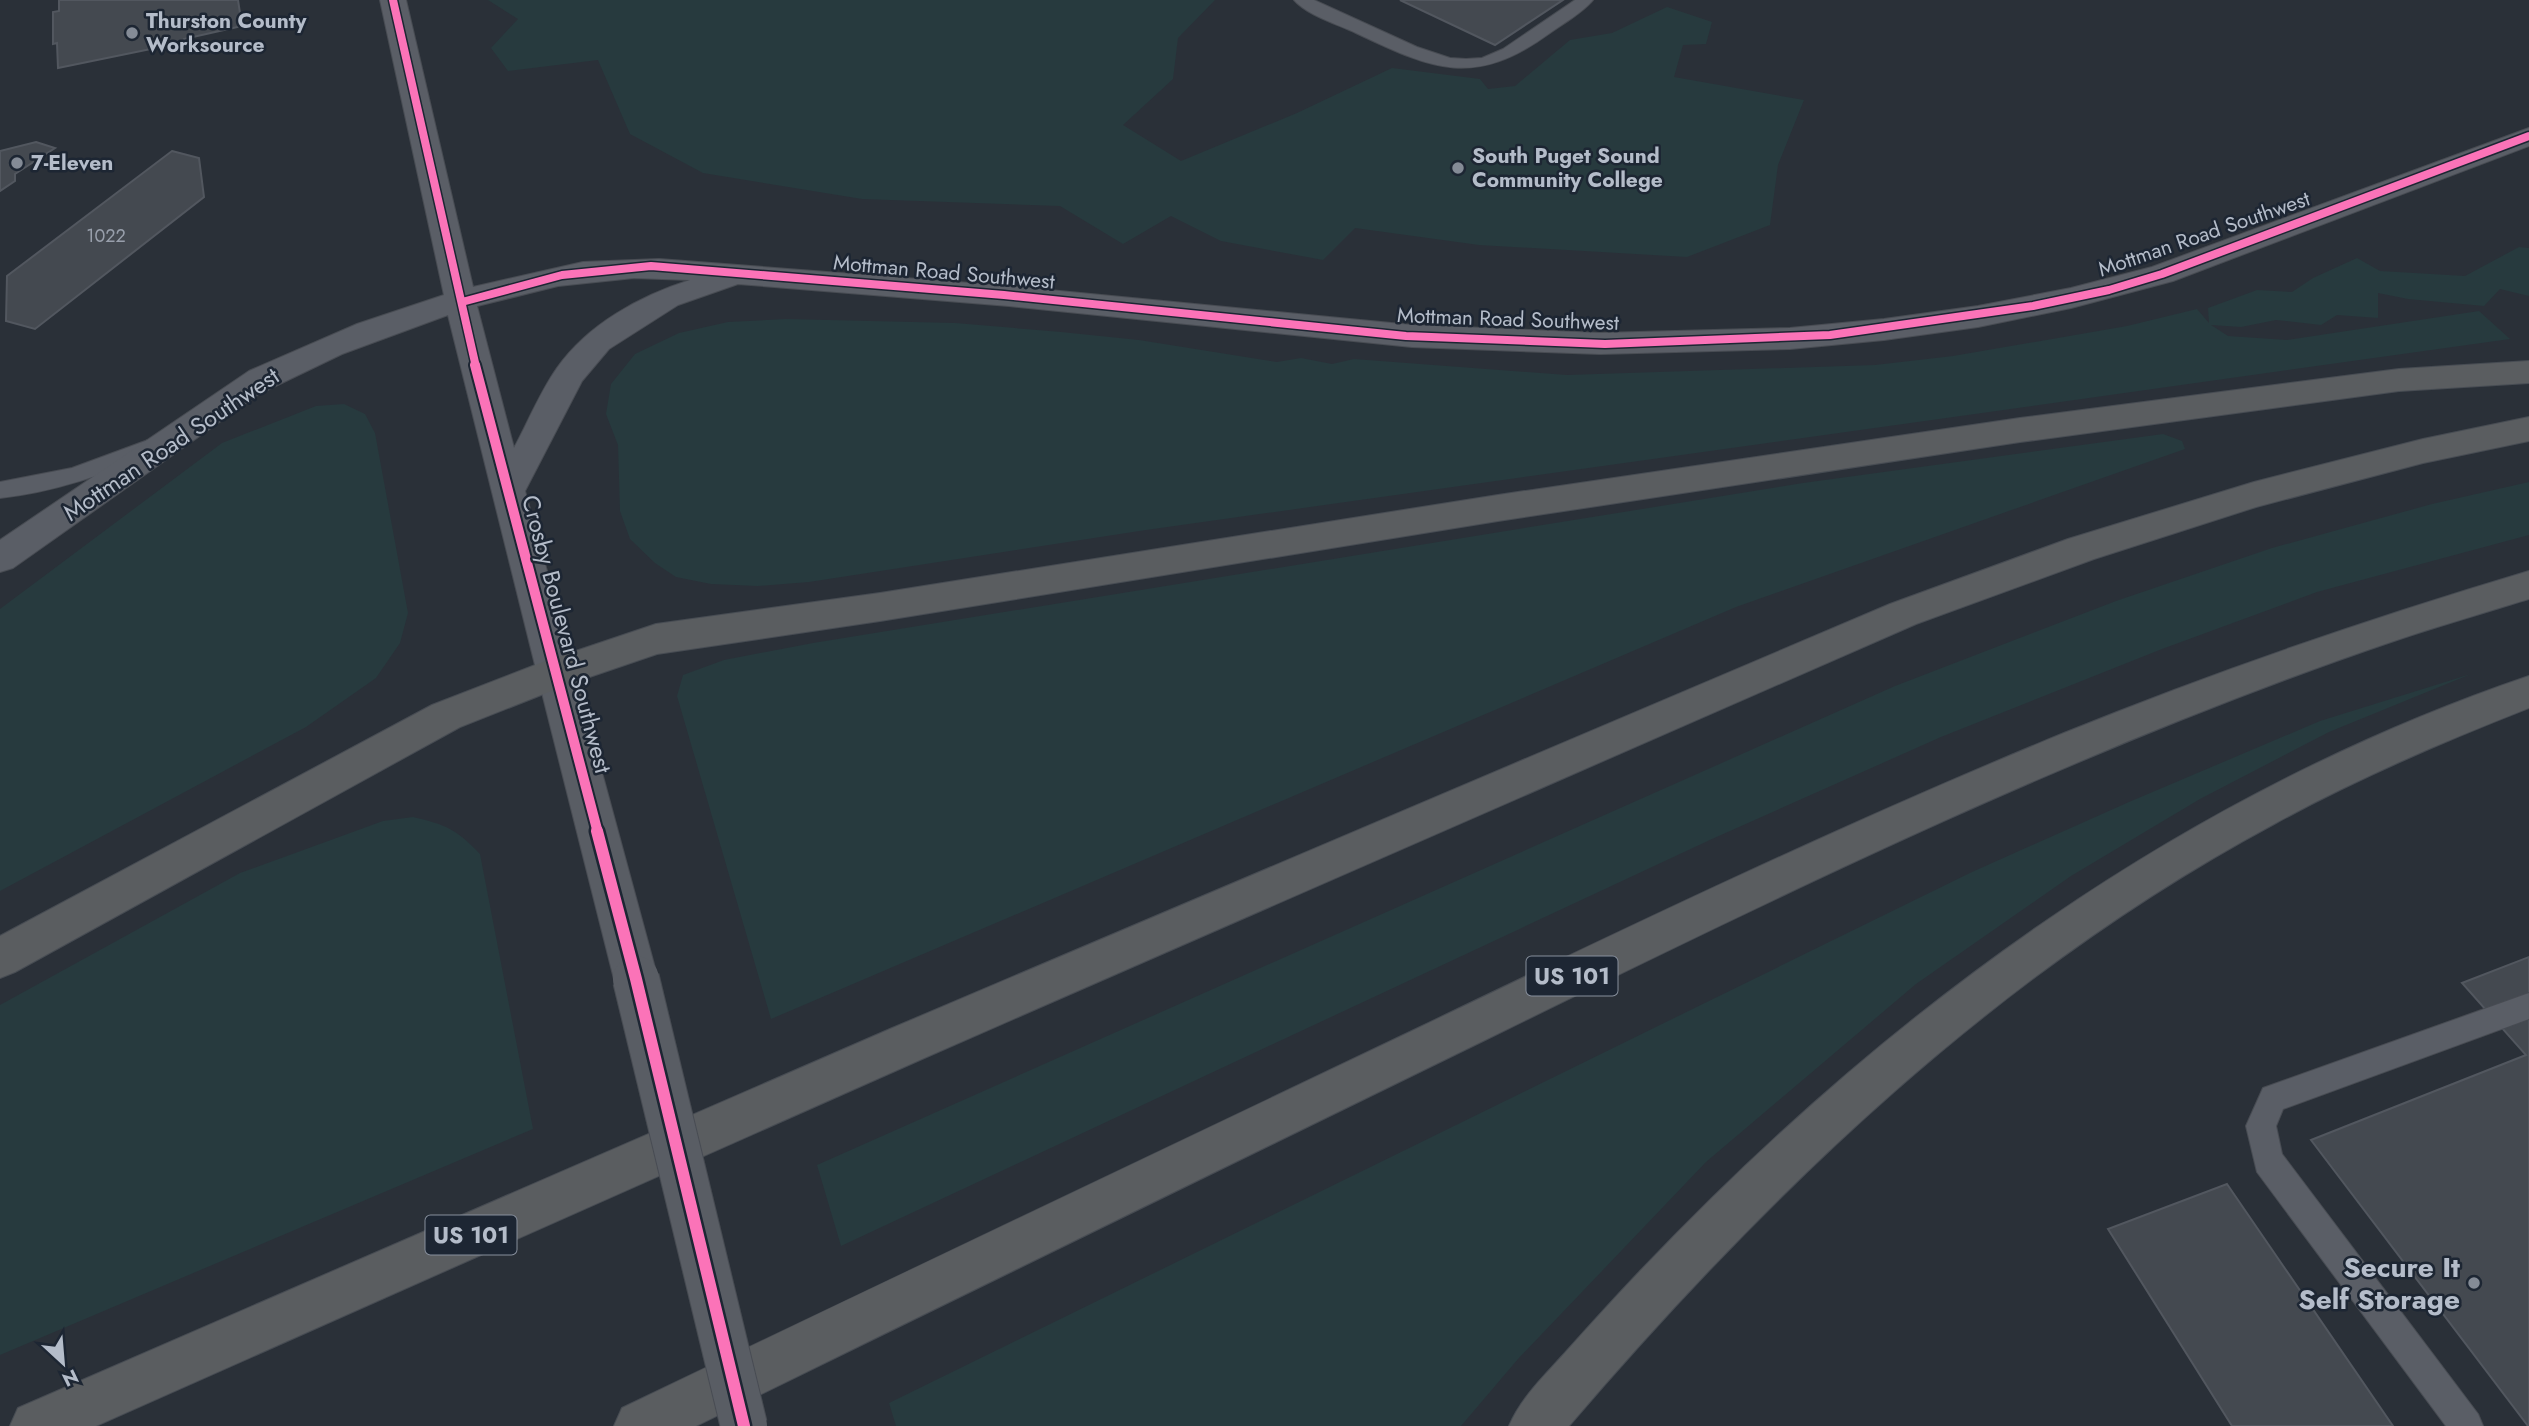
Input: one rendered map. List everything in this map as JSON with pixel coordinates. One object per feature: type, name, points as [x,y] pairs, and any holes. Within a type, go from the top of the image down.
[{"type":"highway","points":[[0,958],[446,716],[556,673],[656,639],[880,607],[1511,506],[2006,432],[2399,380],[2529,372]]},
{"type":"highway","name":"US 101","points":[[36,1426],[906,1044],[1903,614],[2081,549],[2254,495],[2423,451],[2529,429]]},
{"type":"highway","name":"US 101","points":[[640,1426],[1651,937],[1924,812],[2080,744],[2238,683],[2384,629],[2529,585]]},
{"type":"highway","points":[[1535,1426],[1727,1216],[1854,1096],[1973,999],[2093,912],[2226,828],[2368,756],[2529,692]]},
{"type":"main road","name":"Crosby Boulevard Southwest","points":[[556,673],[636,979],[744,1426]]},
{"type":"street","name":"Crosby Boulevard Southwest","points":[[393,0],[462,302],[556,673]]},
{"type":"street","name":"Mottman Road Southwest","points":[[0,558],[255,382],[338,342],[462,302],[562,275],[638,268],[741,274],[1004,295],[1447,338],[1605,344],[1830,335],[2020,308],[2109,290],[2162,274],[2529,136]]},
{"type":"street","points":[[508,491],[569,375],[598,341],[667,298],[741,274]]},
{"type":"lane","points":[[1302,0],[1342,20],[1448,63],[1476,65],[1502,57],[1585,0]]},
{"type":"lane","points":[[0,491],[36,487],[72,477],[175,437]]},
{"type":"lane","points":[[2466,1426],[2268,1161],[2261,1126],[2273,1098],[2529,1006]]},
{"type":"green space","points":[[488,0],[1215,0],[1178,38],[1173,79],[1123,125],[1181,161],[1297,113],[1392,68],[1480,79],[1488,89],[1515,86],[1570,40],[1612,33],[1667,7],[1712,22],[1706,44],[1683,45],[1674,77],[1804,100],[1778,165],[1770,225],[1687,257],[1479,245],[1355,228],[1323,260],[1221,241],[1171,216],[1123,244],[1060,206],[862,199],[703,173],[630,134],[598,60],[508,71],[491,48],[518,19]]},
{"type":"green space","points":[[2519,247],[2529,248],[2529,296],[2500,289],[2484,306],[2408,299],[2378,293],[2378,318],[2337,315],[2321,325],[2276,320],[2241,327],[2211,325],[2228,336],[2287,340],[2479,311],[2510,339],[1146,530],[809,582],[758,586],[711,584],[676,577],[655,563],[630,539],[620,511],[618,445],[606,414],[611,384],[635,354],[679,333],[728,322],[786,319],[955,323],[1139,340],[1277,362],[1301,358],[1332,364],[1354,359],[1567,375],[1875,365],[1953,356],[2127,326],[2197,309],[2209,323],[2208,308],[2257,290],[2292,292],[2313,278],[2357,258],[2380,271],[2465,276]]},
{"type":"green space","points":[[344,404],[365,414],[375,433],[408,613],[400,643],[376,678],[306,727],[0,891],[0,609],[222,443],[316,406]]},
{"type":"green space","points":[[2163,434],[2182,441],[2185,449],[1736,607],[771,1019],[677,696],[683,675],[724,660],[813,643],[1803,483]]},
{"type":"green space","points":[[2529,482],[2529,535],[2317,592],[2162,649],[1941,737],[1712,839],[841,1246],[817,1165],[1895,686],[2116,601],[2272,548],[2432,504]]},
{"type":"green space","points":[[2471,674],[2329,732],[2200,799],[2071,876],[1916,984],[1706,1162],[1518,1359],[1461,1426],[896,1426],[889,1403],[1972,872],[2320,721]]},
{"type":"green space","points":[[413,817],[450,829],[480,854],[533,1129],[0,1355],[0,1005],[240,873],[383,821]]},
{"type":"building","name":"Thurston County Worksource","points":[[59,0],[238,0],[242,26],[184,39],[185,42],[58,68],[57,43],[53,44],[53,12],[59,11]]},
{"type":"building","points":[[1400,0],[1563,0],[1495,45]]},
{"type":"building","name":"7-Eleven","points":[[36,142],[55,148],[15,174],[15,181],[0,191],[0,151]]},
{"type":"building","name":"7-Eleven","points":[[172,151],[199,158],[204,197],[35,329],[6,321],[7,276]]},
{"type":"building","name":"Secure It Self Storage","points":[[2529,957],[2528,1426],[2311,1140],[2526,1055],[2462,983]]},
{"type":"building","points":[[2227,1184],[2393,1426],[2232,1426],[2108,1229]]},
{"type":"cycle path","points":[[393,0],[478,377],[636,979],[744,1426]]},
{"type":"cycle path","points":[[462,302],[562,275],[651,266],[1004,295],[1406,336],[1605,344],[1830,335],[2033,306],[2109,290],[2162,274],[2529,136]]},
{"type":"place","name":"Thurston County Worksource","points":[[132,33]]},
{"type":"place","name":"7-Eleven","points":[[17,163]]},
{"type":"place","name":"South Puget Sound Community College","points":[[1458,168]]},
{"type":"place","name":"Secure It Self Storage","points":[[2474,1283]]}]
